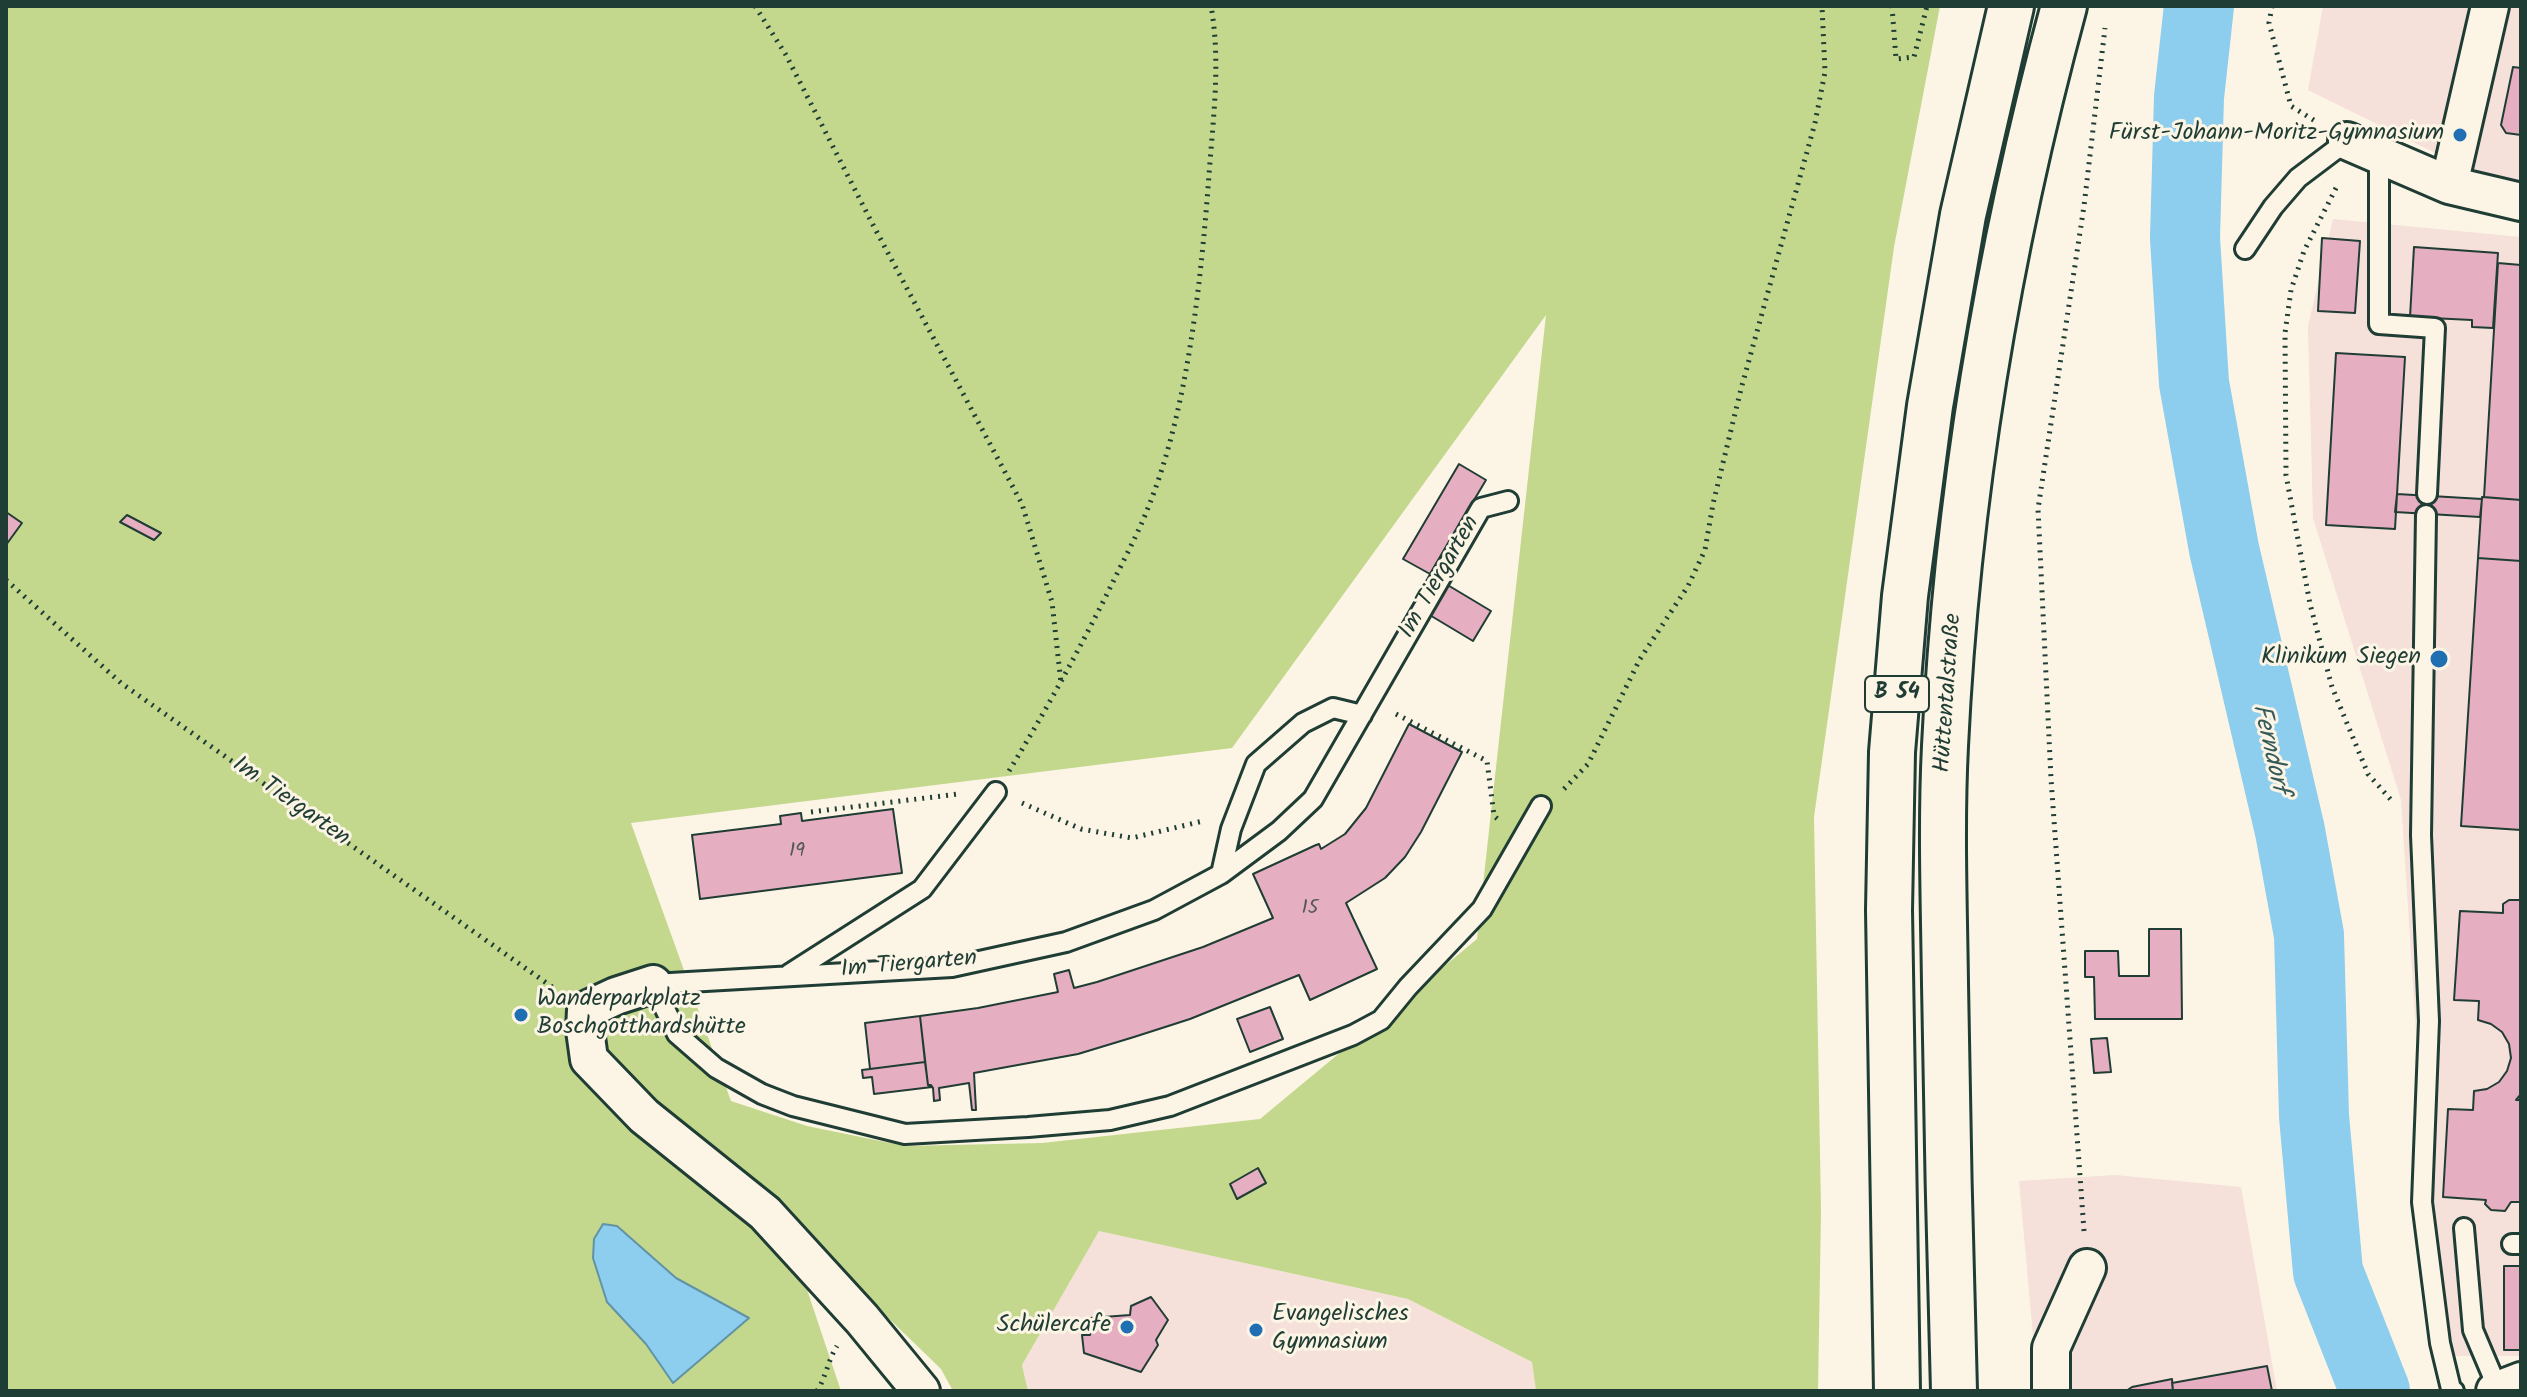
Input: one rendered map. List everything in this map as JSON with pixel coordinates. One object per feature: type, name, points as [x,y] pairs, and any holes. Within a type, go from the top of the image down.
[{"type":"highway","name":"B 54","points":[[1897,1391],[1889,942],[1892,752],[1905,596],[1930,406],[1963,215],[2011,6]]},
{"type":"highway","name":"Hüttentalstraße","points":[[1954,1391],[1948,1172],[1944,748],[1956,600],[1977,424],[2011,230],[2064,6]]},
{"type":"street","points":[[2449,185],[2490,6]]},
{"type":"street","points":[[2347,141],[2449,185],[2521,202]]},
{"type":"street","name":"Im Tiergarten","points":[[586,1010],[653,984]]},
{"type":"street","points":[[586,1010],[589,1059],[644,1116],[765,1213],[862,1319],[921,1391]]},
{"type":"street","points":[[2051,1391],[2051,1348],[2087,1268]]},
{"type":"lane","points":[[2245,249],[2273,207],[2298,178],[2347,141]]},
{"type":"lane","points":[[2379,155],[2379,324],[2435,328],[2427,494]]},
{"type":"lane","name":"Im Tiergarten","points":[[653,984],[952,967],[1066,942],[1154,910],[1221,874],[1279,831],[1313,799],[1481,508],[1508,501]]},
{"type":"lane","points":[[2426,515],[2421,835],[2429,1021],[2422,1202],[2440,1343],[2454,1391]]},
{"type":"lane","points":[[1221,874],[1231,829],[1256,764],[1303,723],[1333,708],[1362,715]]},
{"type":"lane","points":[[787,976],[922,889],[996,792]]},
{"type":"lane","points":[[653,984],[677,1034],[716,1068],[762,1094],[793,1106],[905,1134],[1110,1120],[1170,1106],[1353,1035],[1381,1020],[1482,909],[1541,806]]},
{"type":"lane","points":[[2464,1228],[2473,1330],[2505,1387]]},
{"type":"path","points":[[755,6],[786,55],[1022,504],[1052,602],[1061,684]]},
{"type":"path","points":[[996,792],[1061,684],[1149,508],[1165,458],[1183,381],[1204,243],[1218,49],[1211,6]]},
{"type":"path","points":[[1541,806],[1568,786],[1588,764],[1640,659],[1688,586],[1705,550],[1741,389],[1823,85],[1826,45],[1822,6]]},
{"type":"path","points":[[1892,6],[1896,59],[1914,57],[1927,6]]},
{"type":"path","points":[[2272,6],[2269,23],[2291,106],[2347,141],[2335,192],[2304,251],[2291,290],[2285,333],[2286,475],[2310,604],[2332,687],[2368,774],[2421,835]]},
{"type":"path","points":[[2087,1268],[2051,779],[2038,509],[2084,206],[2105,21]]},
{"type":"path","name":"Im Tiergarten","points":[[6,580],[121,683],[586,1010]]},
{"type":"path","points":[[1410,719],[1487,761],[1494,816],[1522,840]]},
{"type":"shaded area","name":"Fürst-Johann-Moritz-Gymnasium","points":[[2323,6],[2521,6],[2521,184],[2490,180],[2308,90]]},
{"type":"shaded area","name":"Klinikum Siegen","points":[[2333,219],[2521,237],[2521,1356],[2437,1356],[2401,800],[2313,518],[2308,326]]},
{"type":"shaded area","points":[[2115,1175],[2241,1187],[2277,1391],[2038,1391],[2019,1181]]},
{"type":"shaded area","name":"Evangelisches Gymnasium","points":[[1099,1231],[1408,1299],[1532,1362],[1536,1391],[1028,1391],[1022,1365]]},
{"type":"green space","points":[[6,6],[1940,6],[1894,247],[1814,817],[1821,1210],[1818,1391],[1536,1391],[1532,1362],[1408,1299],[1099,1231],[1022,1365],[1028,1391],[953,1391],[941,1369],[782,1215],[841,1391],[6,1391]],"holes":[[[1546,315],[1477,939],[1260,1119],[1042,1143],[905,1146],[807,1126],[731,1101],[631,823],[1232,748]]]},
{"type":"water","points":[[603,1224],[617,1226],[676,1278],[749,1318],[673,1383],[646,1344],[607,1302],[593,1258],[594,1239]]},
{"type":"building","points":[[2513,67],[2521,68],[2521,135],[2506,133],[2501,125]]},
{"type":"building","points":[[2322,238],[2360,241],[2355,313],[2318,311]]},
{"type":"building","points":[[2414,247],[2498,253],[2493,328],[2472,327],[2472,320],[2410,317]]},
{"type":"building","points":[[2498,263],[2521,265],[2521,500],[2484,497]]},
{"type":"building","points":[[2336,353],[2405,357],[2395,529],[2326,525]]},
{"type":"building","points":[[1459,464],[1486,480],[1430,574],[1403,559]]},
{"type":"building","points":[[2397,494],[2482,499],[2480,517],[2395,512]]},
{"type":"building","points":[[2482,497],[2521,500],[2521,561],[2478,558]]},
{"type":"building","points":[[6,512],[22,523],[6,545]]},
{"type":"building","points":[[127,515],[161,533],[154,540],[120,522]]},
{"type":"building","points":[[2478,558],[2521,561],[2521,830],[2461,826]]},
{"type":"building","points":[[1446,584],[1491,611],[1473,641],[1428,614]]},
{"type":"building","points":[[1409,724],[1462,752],[1405,857],[1385,878],[1346,903],[1377,969],[1310,1000],[1299,975],[1190,1019],[1078,1054],[974,1073],[976,1110],[972,1110],[969,1083],[939,1088],[940,1100],[934,1101],[933,1088],[928,1085],[920,1016],[1058,992],[1054,974],[1069,970],[1074,988],[1097,982],[1203,947],[1273,918],[1253,874],[1316,845],[1319,844],[1321,849],[1345,834],[1366,808]]},
{"type":"building","points":[[893,809],[902,873],[700,899],[692,835],[781,824],[780,816],[801,813],[802,821]]},
{"type":"building","points":[[2509,900],[2521,900],[2521,1094],[2516,1100],[2521,1100],[2521,1202],[2511,1202],[2505,1211],[2491,1210],[2485,1204],[2486,1200],[2443,1197],[2448,1109],[2473,1110],[2474,1091],[2487,1089],[2499,1082],[2511,1058],[2509,1044],[2502,1032],[2478,1020],[2479,1001],[2454,1000],[2460,911],[2503,913],[2503,904]]},
{"type":"building","points":[[2149,929],[2181,929],[2182,1019],[2095,1019],[2094,977],[2085,977],[2085,951],[2118,951],[2119,976],[2149,976]]},
{"type":"building","points":[[1270,1007],[1283,1039],[1250,1052],[1237,1019]]},
{"type":"building","points":[[920,1016],[925,1062],[870,1069],[865,1023]]},
{"type":"building","points":[[2107,1038],[2111,1072],[2094,1073],[2091,1039]]},
{"type":"building","points":[[925,1062],[928,1085],[932,1087],[874,1094],[872,1077],[863,1078],[862,1070]]},
{"type":"building","points":[[1258,1168],[1266,1183],[1237,1199],[1230,1184]]},
{"type":"building","points":[[2504,1266],[2521,1266],[2521,1350],[2504,1350]]},
{"type":"building","name":"Schülercafe","points":[[1151,1297],[1168,1320],[1156,1340],[1158,1345],[1141,1372],[1084,1353],[1082,1335],[1090,1335],[1090,1318],[1130,1315],[1131,1306]]},
{"type":"building","points":[[2267,1366],[2272,1391],[2173,1391],[2172,1383]]},
{"type":"building","points":[[2172,1379],[2173,1391],[2126,1391],[2132,1387]]},
{"type":"waterway","name":"Ferndorf","points":[[2199,6],[2189,97],[2185,238],[2194,383],[2224,549],[2290,831],[2309,935],[2314,1116],[2328,1272],[2375,1391]]},
{"type":"place","name":"Fürst-Johann-Moritz-Gymnasium","points":[[2460,135]]},
{"type":"place","name":"Klinikum Siegen","points":[[2439,659]]},
{"type":"place","name":"Wanderparkplatz Boschgotthardshütte","points":[[521,1015]]},
{"type":"place","name":"Schülercafe","points":[[1127,1327]]},
{"type":"place","name":"Evangelisches Gymnasium","points":[[1256,1330]]}]
